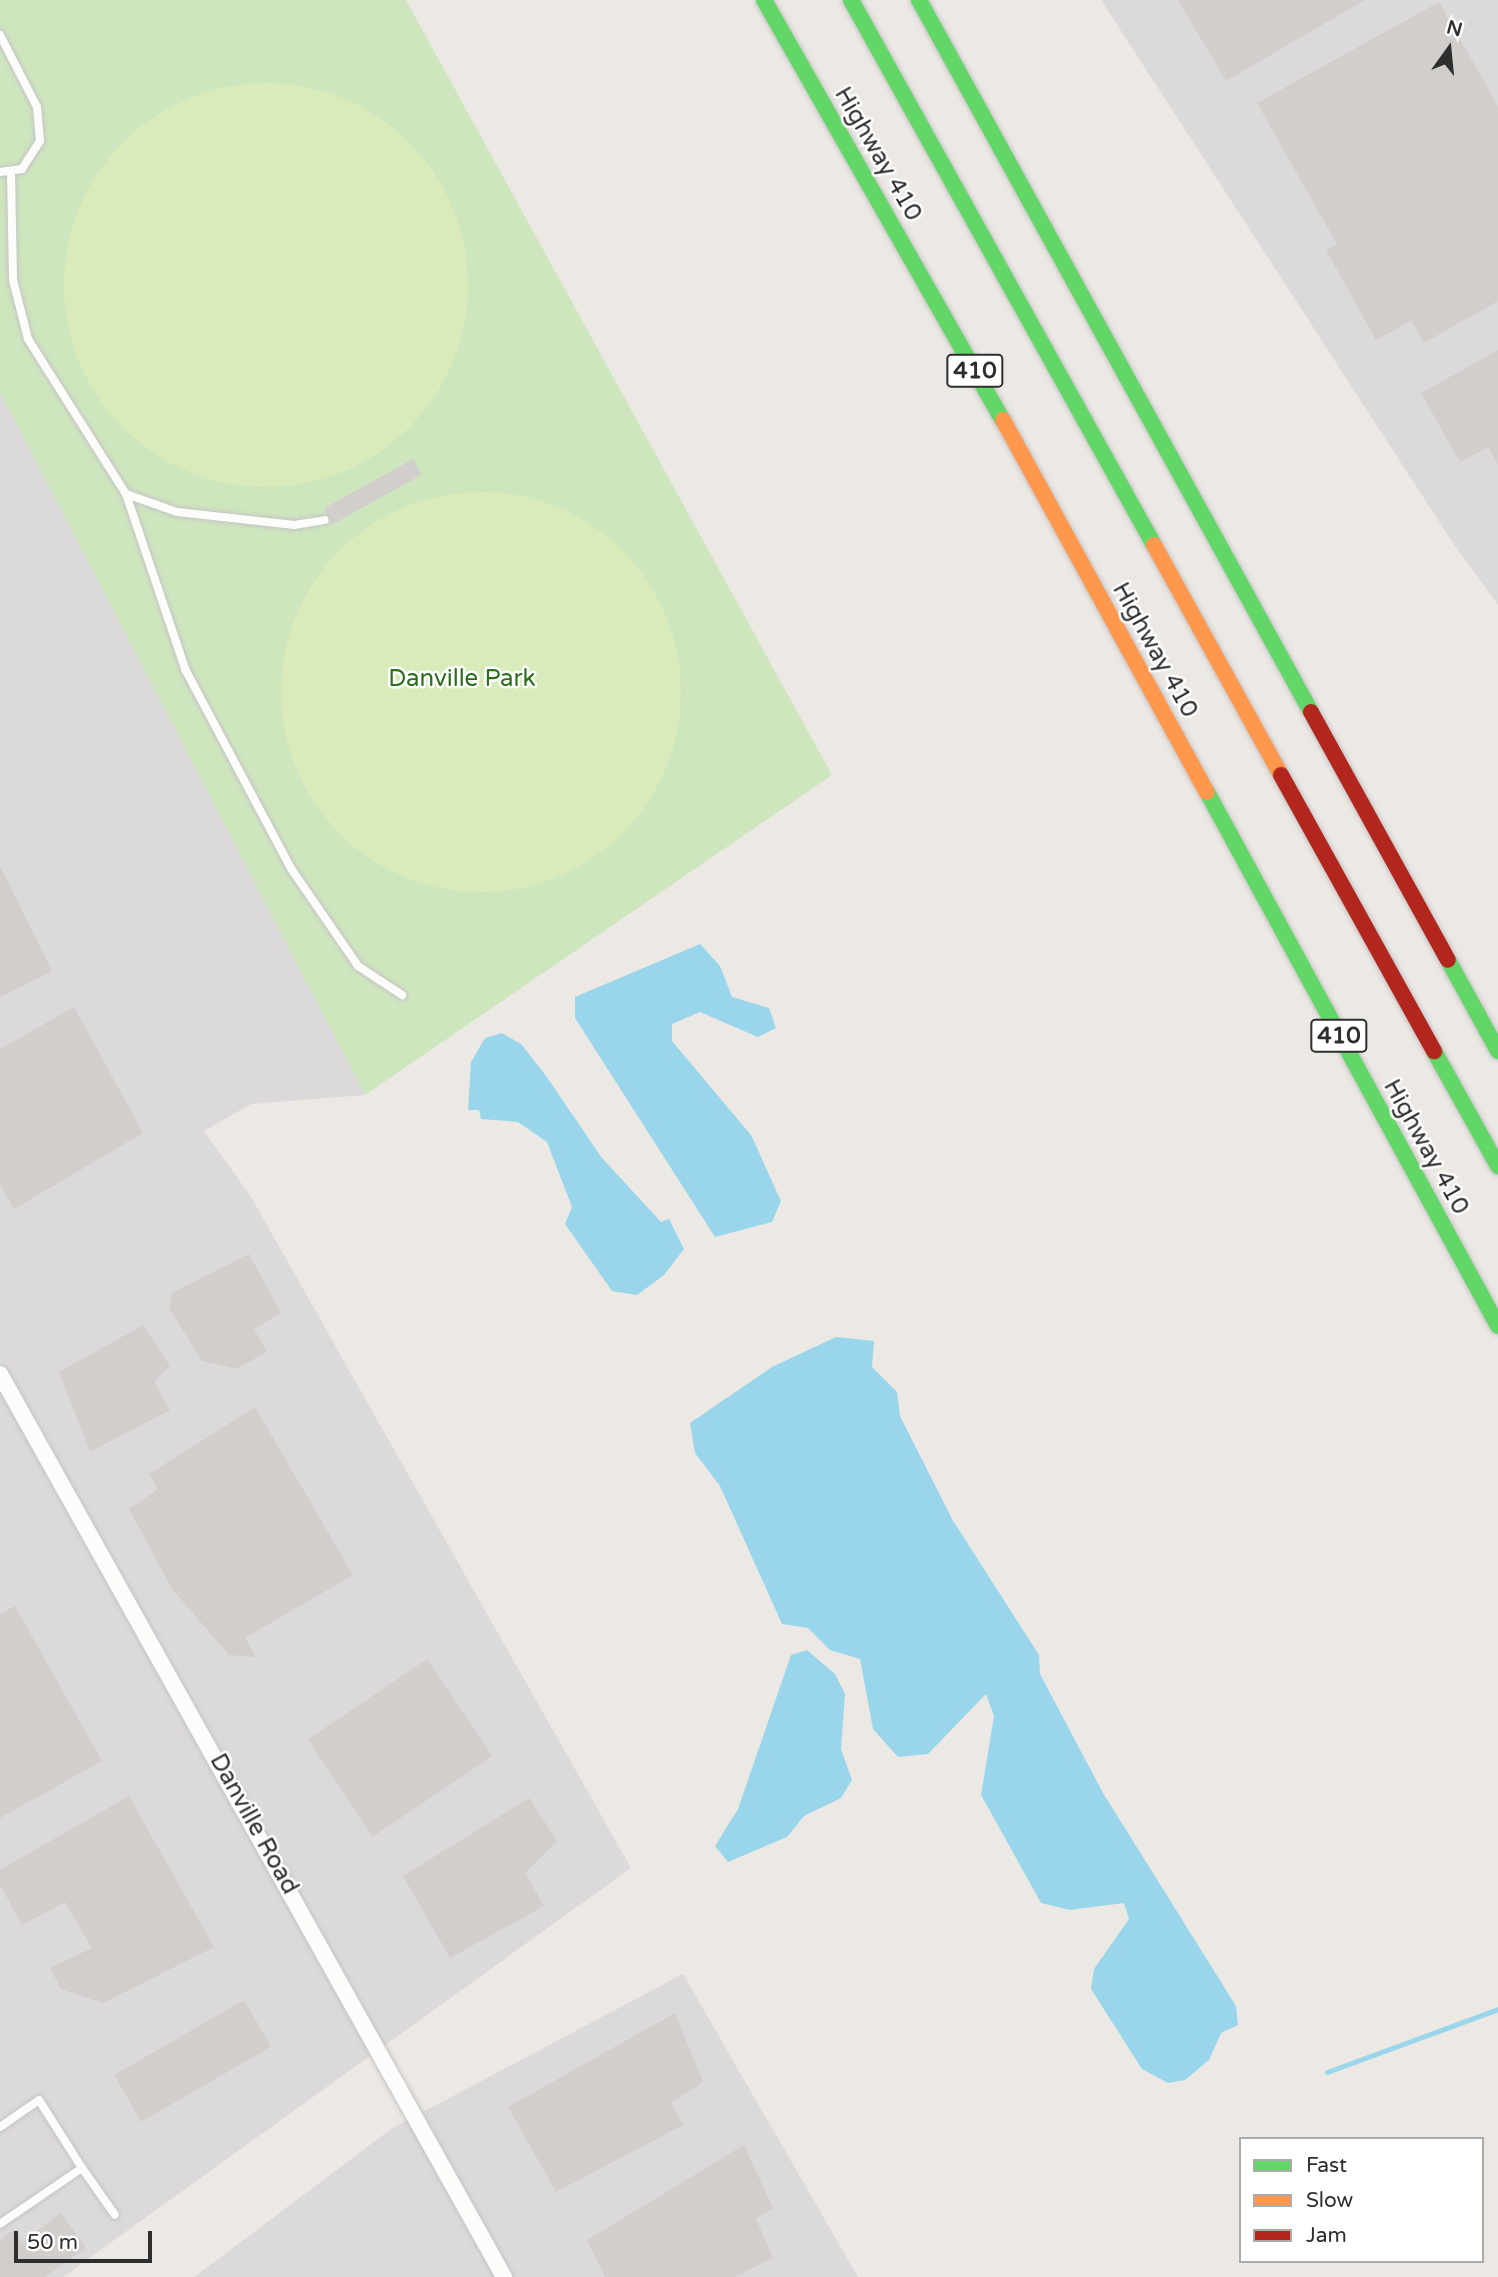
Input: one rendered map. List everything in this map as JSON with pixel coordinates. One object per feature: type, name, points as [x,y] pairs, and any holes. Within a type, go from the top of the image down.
[{"type":"highway","name":"Highway 410","points":[[764,0],[1021,452],[1498,1326]]},
{"type":"highway","points":[[850,0],[1498,1166]]},
{"type":"highway","points":[[919,0],[1498,1052]]},
{"type":"highway","points":[[1303,694],[1498,1016]]},
{"type":"street","name":"Danville Road","points":[[0,1374],[504,2277]]},
{"type":"lane","points":[[0,35],[37,107],[39,127],[36,153],[11,173],[0,172]]},
{"type":"lane","points":[[11,173],[13,280],[29,339],[126,494],[186,671],[292,870],[358,967],[402,995]]},
{"type":"lane","points":[[126,494],[177,512],[294,525],[325,520]]},
{"type":"lane","points":[[0,2127],[39,2100],[115,2214]]},
{"type":"lane","points":[[0,2224],[82,2168]]},
{"type":"shaded area","points":[[1101,0],[1498,0],[1498,605],[1453,543]]},
{"type":"shaded area","points":[[0,392],[365,1095],[251,1104],[204,1131],[251,1197],[631,1868],[63,2277],[0,2277]]},
{"type":"shaded area","points":[[683,1974],[858,2277],[194,2277],[391,2129]]},
{"type":"green space","name":"Danville Park","points":[[0,0],[406,0],[832,775],[365,1095],[0,392]]},
{"type":"green space","points":[[266,83],[305,86],[343,98],[378,117],[409,142],[434,173],[453,208],[465,246],[468,285],[465,324],[453,362],[434,397],[409,428],[378,453],[343,472],[305,484],[266,487],[227,484],[189,472],[154,453],[123,428],[98,397],[79,362],[67,324],[64,285],[67,246],[79,208],[98,173],[123,142],[154,117],[189,98],[227,86]]},
{"type":"green space","points":[[481,492],[520,496],[558,507],[608,537],[636,565],[666,615],[677,653],[681,692],[677,731],[666,769],[636,819],[608,847],[558,877],[520,888],[481,892],[442,888],[404,877],[354,847],[326,819],[296,769],[285,731],[281,692],[285,653],[296,615],[326,565],[354,537],[404,507],[442,496]]},
{"type":"water","points":[[700,944],[720,966],[732,997],[769,1008],[776,1028],[758,1037],[700,1012],[672,1024],[672,1041],[751,1135],[781,1201],[772,1222],[715,1237],[575,1018],[575,997]]},
{"type":"water","points":[[502,1033],[521,1044],[602,1158],[661,1222],[669,1219],[684,1249],[664,1275],[637,1295],[612,1291],[565,1224],[572,1207],[547,1142],[518,1122],[481,1119],[479,1110],[468,1110],[471,1062],[485,1038]]},
{"type":"water","points":[[836,1337],[874,1341],[872,1367],[897,1392],[900,1416],[952,1519],[1039,1655],[1040,1674],[1103,1793],[1236,2006],[1238,2025],[1221,2033],[1209,2060],[1185,2080],[1168,2083],[1142,2069],[1091,1989],[1094,1969],[1129,1919],[1124,1903],[1070,1910],[1041,1903],[981,1795],[994,1716],[986,1694],[928,1754],[898,1757],[873,1729],[860,1659],[830,1650],[808,1628],[782,1624],[720,1486],[695,1453],[690,1423],[772,1367]]},
{"type":"water","points":[[807,1650],[835,1674],[845,1694],[841,1749],[852,1780],[841,1798],[804,1816],[787,1837],[728,1862],[715,1846],[738,1809],[791,1655]]},
{"type":"building","points":[[1178,0],[1365,0],[1226,81]]},
{"type":"building","points":[[1439,2],[1498,106],[1498,301],[1424,343],[1411,321],[1376,340],[1326,250],[1337,244],[1257,103]]},
{"type":"building","points":[[1498,350],[1498,465],[1488,447],[1460,462],[1421,393]]},
{"type":"building","points":[[413,459],[422,475],[333,524],[324,508]]},
{"type":"building","points":[[0,866],[52,971],[0,997]]},
{"type":"building","points":[[74,1007],[143,1133],[14,1209],[0,1184],[0,1049]]},
{"type":"building","points":[[249,1254],[281,1313],[254,1329],[267,1352],[236,1369],[202,1361],[169,1308],[172,1293]]},
{"type":"building","points":[[143,1325],[170,1366],[154,1382],[170,1410],[90,1452],[59,1372]]},
{"type":"building","points":[[255,1407],[353,1575],[245,1638],[256,1657],[229,1655],[172,1589],[129,1509],[158,1489],[149,1474]]},
{"type":"building","points":[[15,1606],[102,1761],[0,1818],[0,1614]]},
{"type":"building","points":[[427,1659],[492,1756],[373,1837],[308,1740]]},
{"type":"building","points":[[129,1796],[214,1947],[103,2003],[61,1989],[50,1968],[92,1948],[65,1902],[22,1925],[0,1885],[0,1870]]},
{"type":"building","points":[[529,1798],[557,1841],[525,1873],[544,1906],[450,1958],[403,1876]]},
{"type":"building","points":[[244,2000],[271,2047],[141,2122],[114,2075]]},
{"type":"building","points":[[675,2013],[703,2082],[671,2103],[683,2125],[556,2192],[508,2107]]},
{"type":"building","points":[[744,2145],[773,2208],[756,2219],[773,2258],[735,2277],[605,2277],[587,2240]]},
{"type":"building","points":[[61,2213],[86,2248],[45,2277],[0,2277],[0,2240],[13,2230],[22,2242]]},
{"type":"waterway","points":[[1327,2072],[1498,2009]]},
{"type":"traffic: fast","points":[[764,0],[1003,420]]},
{"type":"traffic: fast","points":[[851,0],[1154,545]]},
{"type":"traffic: fast","points":[[919,0],[1311,712]]},
{"type":"traffic: fast","points":[[1207,792],[1498,1326]]},
{"type":"traffic: fast","points":[[1448,960],[1498,1051]]},
{"type":"traffic: fast","points":[[1434,1051],[1498,1166]]},
{"type":"traffic: slow","points":[[1003,420],[1207,792]]},
{"type":"traffic: slow","points":[[1154,545],[1281,775]]},
{"type":"traffic: jam","points":[[1311,712],[1448,960]]},
{"type":"traffic: jam","points":[[1281,775],[1434,1051]]}]
